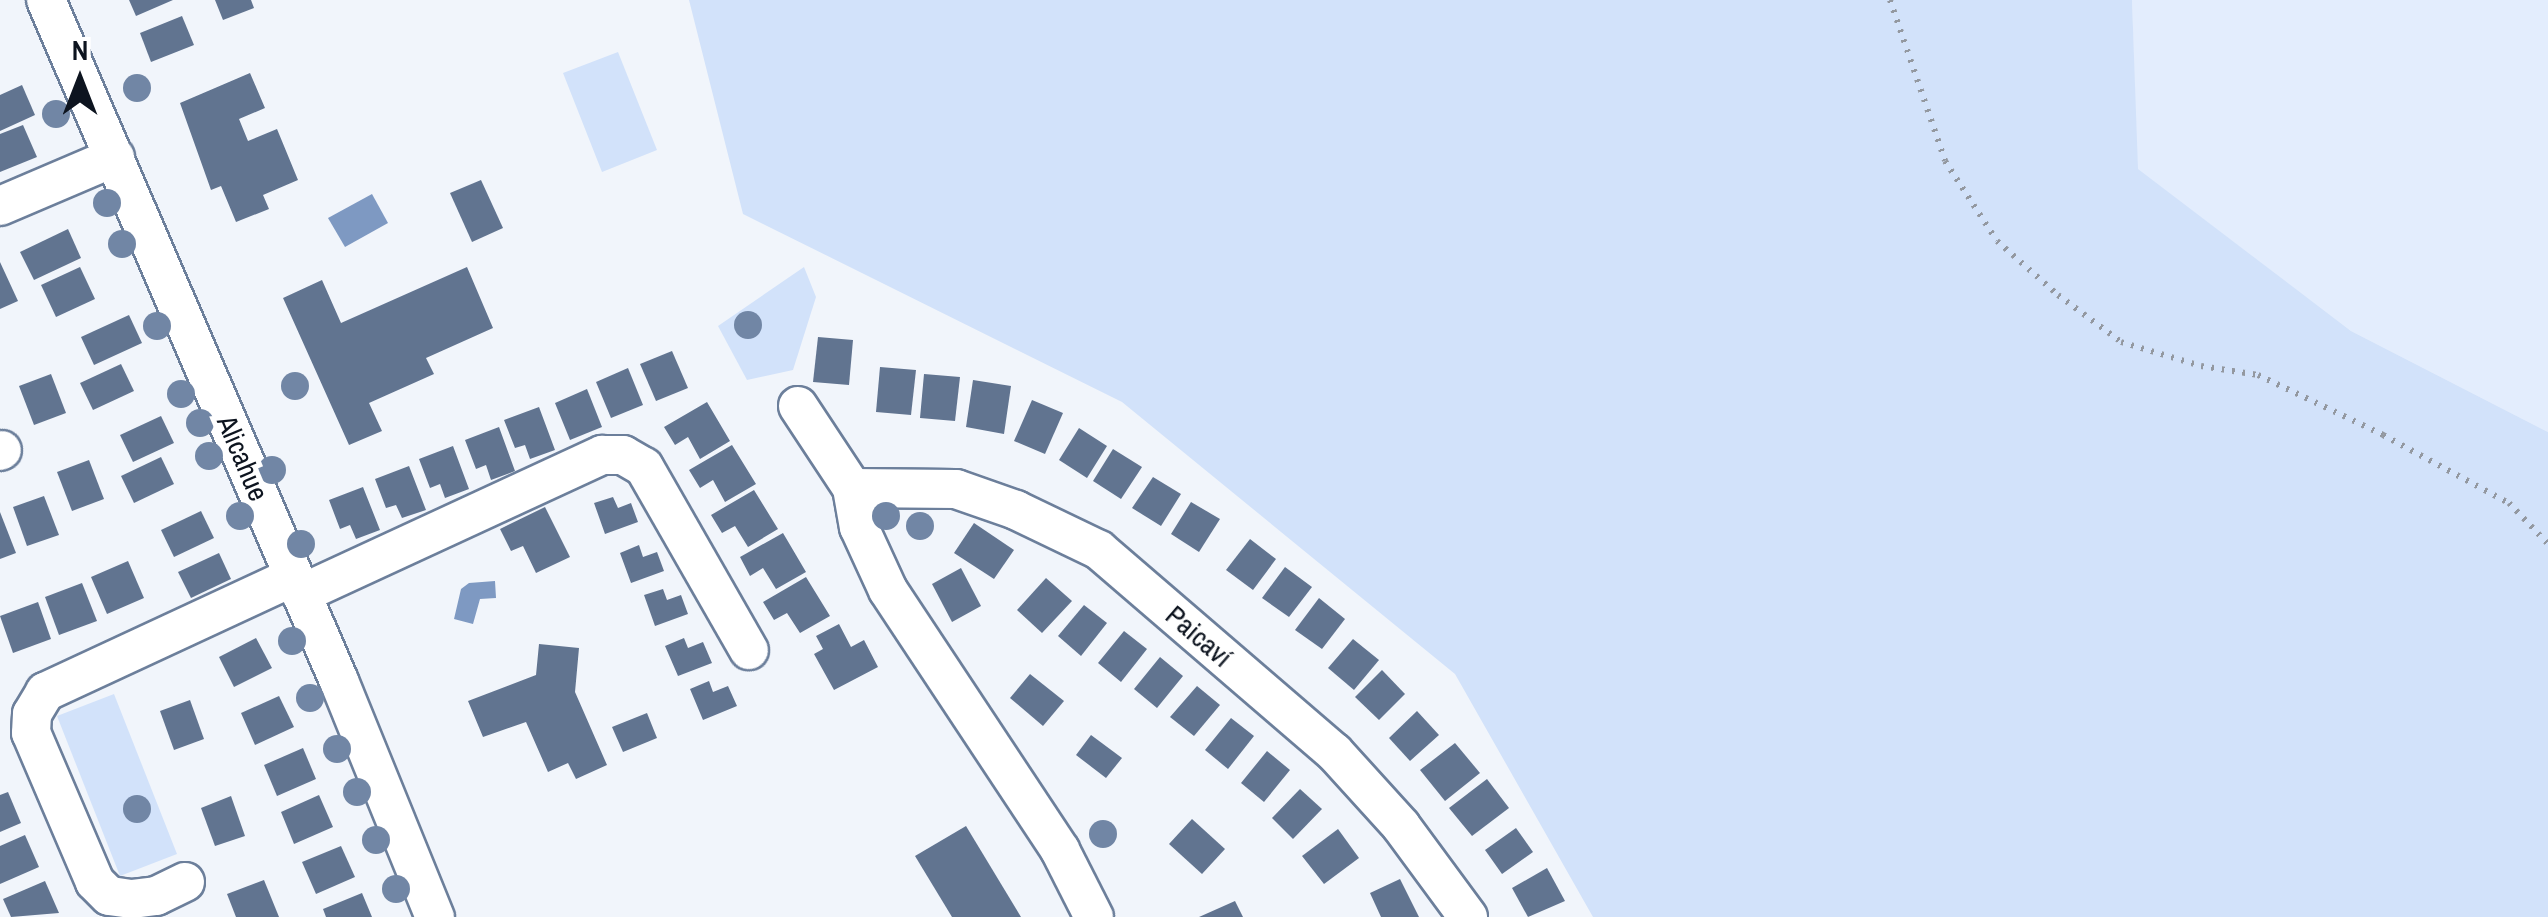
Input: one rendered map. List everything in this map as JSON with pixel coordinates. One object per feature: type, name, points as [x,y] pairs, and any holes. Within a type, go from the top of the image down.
[{"type":"street","name":"Alicahue","points":[[46,0],[435,917]]},
{"type":"street","points":[[0,206],[114,157]]},
{"type":"street","points":[[798,406],[852,488],[859,528],[888,590],[1060,850],[1094,917]]},
{"type":"street","points":[[185,882],[156,896],[131,900],[109,896],[94,882],[31,733],[32,714],[45,692],[602,455],[623,455],[644,467],[749,650]]},
{"type":"street","name":"Paicaví","points":[[852,488],[956,490],[1016,510],[1099,550],[1334,752],[1400,826],[1468,917]]},
{"type":"path","points":[[1890,0],[1945,161],[1998,240],[2058,295],[2121,342],[2201,366],[2258,375],[2382,435],[2509,504],[2548,544]]},
{"type":"shaded area","points":[[689,0],[2132,0],[2138,169],[2351,331],[2548,432],[2548,917],[1593,917],[1455,674],[1122,402],[743,214]]},
{"type":"shaded area","points":[[2132,0],[2548,0],[2548,432],[2351,331],[2137,169]]},
{"type":"shaded area","points":[[618,52],[657,150],[602,172],[563,73]]},
{"type":"shaded area","points":[[804,267],[816,297],[793,370],[747,380],[718,326]]},
{"type":"shaded area","points":[[114,694],[177,854],[120,876],[57,716]]},
{"type":"water","points":[[372,194],[388,223],[345,247],[328,218]]},
{"type":"water","points":[[495,581],[496,598],[480,599],[473,624],[454,619],[461,589],[469,583]]},
{"type":"building","points":[[129,0],[173,0],[136,16]]},
{"type":"building","points":[[215,0],[251,0],[254,8],[223,20]]},
{"type":"building","points":[[182,16],[194,45],[151,62],[140,33]]},
{"type":"building","points":[[250,73],[265,108],[239,119],[248,141],[277,129],[298,180],[263,195],[269,209],[236,222],[221,186],[211,190],[180,103]]},
{"type":"building","points":[[22,85],[35,115],[0,131],[0,95]]},
{"type":"building","points":[[23,125],[37,157],[0,172],[0,134]]},
{"type":"building","points":[[481,180],[503,228],[472,242],[450,193]]},
{"type":"building","points":[[68,229],[81,258],[34,280],[20,252]]},
{"type":"building","points":[[0,262],[18,301],[0,309]]},
{"type":"building","points":[[80,267],[95,299],[56,317],[41,285]]},
{"type":"building","points":[[467,267],[493,328],[426,358],[434,374],[369,403],[382,431],[349,445],[283,298],[322,280],[341,323]]},
{"type":"building","points":[[129,315],[142,343],[94,365],[81,337]]},
{"type":"building","points":[[818,337],[853,340],[849,385],[813,382]]},
{"type":"building","points":[[672,351],[688,388],[656,401],[640,364]]},
{"type":"building","points":[[121,364],[134,391],[93,410],[80,383]]},
{"type":"building","points":[[880,367],[916,370],[911,415],[876,412]]},
{"type":"building","points":[[628,368],[643,405],[611,418],[596,382]]},
{"type":"building","points":[[51,374],[66,413],[34,425],[19,386]]},
{"type":"building","points":[[924,374],[960,377],[955,421],[920,418]]},
{"type":"building","points":[[973,380],[1011,386],[1004,434],[966,427]]},
{"type":"building","points":[[587,389],[602,427],[570,440],[555,403]]},
{"type":"building","points":[[1032,400],[1063,413],[1045,454],[1014,441]]},
{"type":"building","points":[[707,402],[730,441],[700,459],[688,437],[675,445],[664,427]]},
{"type":"building","points":[[539,407],[555,450],[530,459],[525,445],[515,448],[504,420]]},
{"type":"building","points":[[161,416],[174,443],[133,462],[120,435]]},
{"type":"building","points":[[499,427],[515,471],[491,480],[486,465],[476,469],[465,440]]},
{"type":"building","points":[[1079,428],[1107,446],[1087,478],[1059,460]]},
{"type":"building","points":[[732,445],[756,484],[725,502],[713,480],[700,488],[689,470]]},
{"type":"building","points":[[453,446],[469,489],[445,498],[440,484],[430,488],[419,459]]},
{"type":"building","points":[[1113,449],[1142,467],[1121,499],[1093,481]]},
{"type":"building","points":[[161,457],[174,484],[134,503],[121,476]]},
{"type":"building","points":[[89,460],[104,499],[72,511],[57,472]]},
{"type":"building","points":[[409,466],[426,510],[402,518],[396,505],[386,508],[375,479]]},
{"type":"building","points":[[1153,477],[1181,494],[1161,526],[1132,508]]},
{"type":"building","points":[[363,487],[380,530],[356,539],[350,525],[340,529],[329,500]]},
{"type":"building","points":[[754,490],[778,529],[748,547],[735,526],[722,533],[711,515]]},
{"type":"building","points":[[44,496],[59,535],[27,546],[13,507]]},
{"type":"building","points":[[613,497],[618,508],[631,503],[638,522],[605,534],[594,503]]},
{"type":"building","points":[[1191,502],[1220,519],[1199,552],[1171,534]]},
{"type":"building","points":[[545,507],[570,557],[536,573],[523,546],[511,551],[500,529]]},
{"type":"building","points":[[201,511],[214,538],[174,557],[161,530]]},
{"type":"building","points":[[0,512],[16,553],[0,559]]},
{"type":"building","points":[[974,523],[1014,550],[994,579],[954,553]]},
{"type":"building","points":[[783,533],[806,572],[776,589],[763,568],[750,576],[740,557]]},
{"type":"building","points":[[1250,539],[1276,559],[1253,590],[1226,570]]},
{"type":"building","points":[[639,545],[643,557],[657,552],[664,571],[631,583],[620,553]]},
{"type":"building","points":[[219,553],[231,579],[191,598],[178,572]]},
{"type":"building","points":[[128,561],[144,598],[107,614],[91,577]]},
{"type":"building","points":[[1285,567],[1312,587],[1289,617],[1262,598]]},
{"type":"building","points":[[961,568],[981,606],[952,622],[932,584]]},
{"type":"building","points":[[806,577],[830,616],[800,633],[787,613],[774,620],[763,602]]},
{"type":"building","points":[[1046,578],[1072,601],[1042,633],[1017,610]]},
{"type":"building","points":[[82,583],[97,621],[59,635],[45,597]]},
{"type":"building","points":[[663,589],[667,600],[681,595],[688,614],[655,626],[644,595]]},
{"type":"building","points":[[1319,598],[1345,619],[1322,649],[1295,630]]},
{"type":"building","points":[[38,602],[51,639],[13,653],[0,616]]},
{"type":"building","points":[[1084,605],[1107,623],[1081,656],[1058,636]]},
{"type":"building","points":[[839,624],[851,647],[864,640],[878,667],[834,690],[814,654],[823,649],[816,636]]},
{"type":"building","points":[[1124,631],[1147,649],[1121,682],[1098,663]]},
{"type":"building","points":[[256,638],[272,668],[234,687],[219,657]]},
{"type":"building","points":[[684,638],[688,648],[703,642],[712,663],[678,676],[665,646]]},
{"type":"building","points":[[1353,639],[1379,660],[1354,690],[1328,668]]},
{"type":"building","points":[[539,644],[579,648],[575,692],[607,765],[576,779],[568,763],[548,772],[526,722],[483,737],[468,701],[536,675]]},
{"type":"building","points":[[1160,657],[1183,676],[1157,708],[1134,689]]},
{"type":"building","points":[[1382,670],[1405,694],[1379,720],[1355,697]]},
{"type":"building","points":[[1030,674],[1064,701],[1043,726],[1010,698]]},
{"type":"building","points":[[709,681],[713,692],[728,686],[737,706],[703,720],[690,689]]},
{"type":"building","points":[[1197,686],[1220,705],[1194,736],[1170,717]]},
{"type":"building","points":[[279,696],[294,727],[255,745],[241,713]]},
{"type":"building","points":[[190,700],[204,739],[174,750],[160,711]]},
{"type":"building","points":[[1417,711],[1439,735],[1410,761],[1389,738]]},
{"type":"building","points":[[647,713],[657,738],[623,752],[612,727]]},
{"type":"building","points":[[1231,718],[1254,736],[1228,769],[1205,750]]},
{"type":"building","points":[[1091,735],[1122,758],[1106,778],[1076,755]]},
{"type":"building","points":[[1455,743],[1480,773],[1445,801],[1420,770]]},
{"type":"building","points":[[303,748],[316,779],[277,796],[264,765]]},
{"type":"building","points":[[1267,751],[1290,770],[1264,802],[1241,783]]},
{"type":"building","points":[[1487,779],[1509,808],[1472,836],[1449,808]]},
{"type":"building","points":[[1300,789],[1322,809],[1293,839],[1272,818]]},
{"type":"building","points":[[8,792],[21,823],[0,832],[0,795]]},
{"type":"building","points":[[319,795],[333,827],[294,844],[281,812]]},
{"type":"building","points":[[231,796],[245,836],[215,846],[201,808]]},
{"type":"building","points":[[1192,819],[1225,849],[1202,874],[1169,844]]},
{"type":"building","points":[[966,826],[1021,917],[952,917],[915,856]]},
{"type":"building","points":[[1516,828],[1533,852],[1502,874],[1485,850]]},
{"type":"building","points":[[1338,829],[1359,858],[1324,884],[1302,856]]},
{"type":"building","points":[[25,835],[39,867],[0,884],[0,846]]},
{"type":"building","points":[[341,846],[355,877],[316,894],[302,862]]},
{"type":"building","points":[[1547,868],[1565,901],[1528,917],[1512,888]]},
{"type":"building","points":[[1400,879],[1419,917],[1381,917],[1370,893]]},
{"type":"building","points":[[264,880],[279,917],[236,917],[227,894]]},
{"type":"building","points":[[45,881],[59,913],[11,917],[3,899]]},
{"type":"building","points":[[362,893],[372,917],[326,917],[323,909]]},
{"type":"building","points":[[1235,901],[1243,917],[1199,917]]}]
